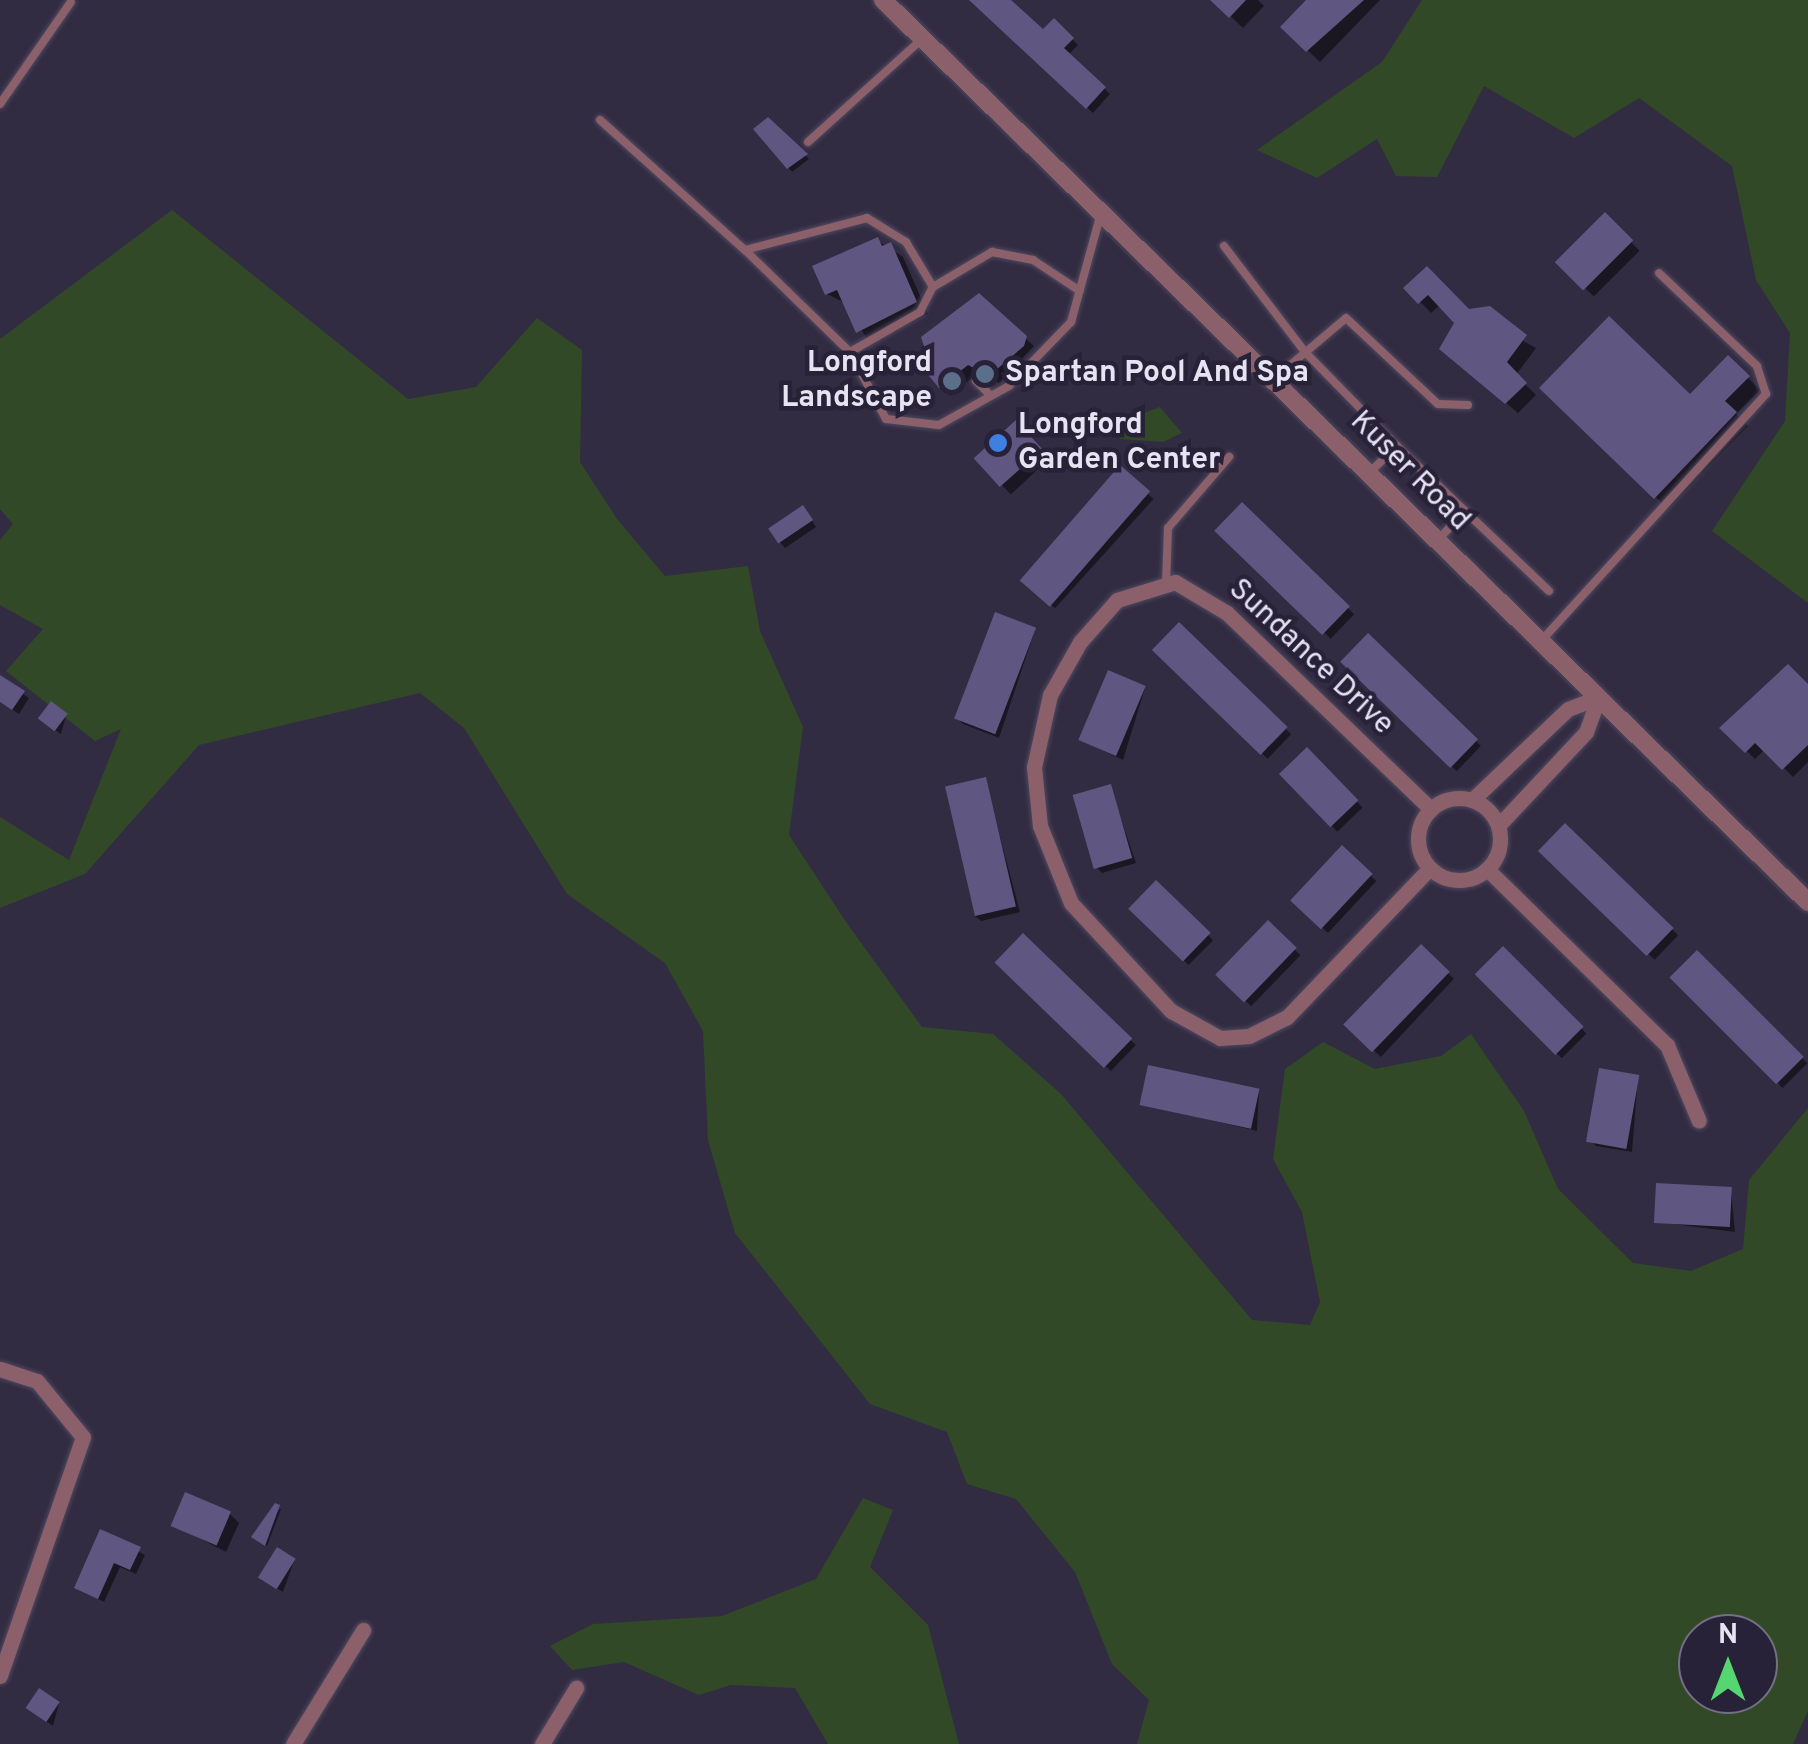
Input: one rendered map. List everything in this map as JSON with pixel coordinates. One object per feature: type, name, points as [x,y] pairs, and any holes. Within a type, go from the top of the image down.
[{"type":"street","name":"Kuser Road","points":[[882,0],[1102,208],[1808,902]]},
{"type":"street","name":"Sundance Drive","points":[[1166,582],[1226,613],[1431,809]]},
{"type":"street","points":[[1166,582],[1117,600],[1080,642],[1050,694],[1038,742],[1034,801],[1047,854],[1104,945],[1188,1024],[1220,1038],[1249,1036],[1308,998],[1430,868]]},
{"type":"street","points":[[1486,869],[1454,879],[1430,868],[1418,838],[1431,809],[1472,800],[1568,709],[1598,697]]},
{"type":"street","points":[[1486,869],[1498,826],[1586,732],[1598,697]]},
{"type":"street","points":[[1472,800],[1498,826]]},
{"type":"street","points":[[1486,869],[1667,1046],[1699,1121]]},
{"type":"street","points":[[0,1369],[37,1382],[83,1437],[0,1676]]},
{"type":"street","points":[[293,1744],[363,1630]]},
{"type":"street","points":[[542,1744],[576,1688]]},
{"type":"lane","points":[[0,104],[71,2]]},
{"type":"lane","points":[[808,142],[923,38]]},
{"type":"lane","points":[[600,120],[745,250],[850,352],[886,419],[900,426],[940,425],[1040,360],[1070,322],[1102,208]]},
{"type":"lane","points":[[745,250],[868,218],[906,242],[932,287]]},
{"type":"lane","points":[[1224,246],[1305,352],[1396,446],[1548,591]]},
{"type":"lane","points":[[850,352],[920,312],[932,287],[992,252],[1043,264],[1080,291]]},
{"type":"lane","points":[[1542,640],[1766,394],[1758,366],[1659,273]]},
{"type":"lane","points":[[1275,378],[1346,318],[1438,404],[1468,405]]},
{"type":"lane","points":[[982,377],[990,395]]},
{"type":"lane","points":[[1370,472],[1396,446]]},
{"type":"lane","points":[[1166,582],[1168,528],[1229,456]]},
{"type":"lane","points":[[1438,539],[1464,511]]},
{"type":"green space","points":[[1422,0],[1808,0],[1808,603],[1712,531],[1785,421],[1790,333],[1756,280],[1732,166],[1639,98],[1574,138],[1484,86],[1437,177],[1396,176],[1377,139],[1317,178],[1257,150],[1382,62]]},
{"type":"green space","points":[[172,210],[408,399],[476,387],[537,318],[582,350],[580,462],[617,519],[665,576],[748,566],[760,631],[803,727],[789,835],[846,922],[922,1027],[993,1034],[1061,1094],[1252,1320],[1310,1325],[1320,1302],[1302,1212],[1273,1159],[1285,1069],[1323,1042],[1375,1069],[1441,1056],[1471,1034],[1524,1111],[1558,1189],[1633,1263],[1691,1271],[1743,1249],[1749,1180],[1808,1108],[1808,1711],[1793,1744],[1137,1744],[1149,1700],[1112,1664],[1075,1572],[1016,1499],[967,1484],[947,1432],[870,1404],[735,1233],[708,1140],[703,1031],[665,963],[567,894],[464,728],[420,693],[199,745],[85,874],[0,908],[0,817],[69,860],[121,729],[95,741],[6,671],[43,629],[0,605],[0,540],[13,524],[0,509],[0,339]]},
{"type":"green space","points":[[1160,407],[1182,433],[1163,442],[1120,439],[1120,422]]},
{"type":"green space","points":[[863,1498],[893,1510],[870,1567],[928,1625],[959,1744],[828,1744],[795,1688],[731,1685],[699,1695],[624,1662],[572,1670],[550,1646],[593,1624],[722,1616],[816,1579]]},
{"type":"building","points":[[969,0],[1011,0],[1043,29],[1054,18],[1074,38],[1064,48],[1106,87],[1086,109]]},
{"type":"building","points":[[1210,0],[1246,0],[1229,18]]},
{"type":"building","points":[[1306,0],[1364,0],[1306,52],[1280,27]]},
{"type":"building","points":[[768,117],[808,154],[787,169],[753,129]]},
{"type":"building","points":[[1605,212],[1633,240],[1583,290],[1555,262]]},
{"type":"building","points":[[878,237],[882,246],[891,242],[917,302],[856,333],[837,290],[825,295],[812,266]]},
{"type":"building","points":[[1427,266],[1469,309],[1490,306],[1527,335],[1507,362],[1527,383],[1505,404],[1439,349],[1454,323],[1428,295],[1418,304],[1403,288]]},
{"type":"building","points":[[979,293],[1027,336],[1024,346],[989,376],[968,365],[939,388],[920,365],[928,359],[921,337]]},
{"type":"building","points":[[1609,316],[1690,394],[1728,355],[1750,376],[1725,401],[1737,412],[1654,499],[1539,388]]},
{"type":"building","points":[[1016,420],[1042,449],[1000,487],[974,458]]},
{"type":"building","points":[[1120,465],[1150,491],[1050,607],[1020,580]]},
{"type":"building","points":[[1242,502],[1350,606],[1322,635],[1214,531]]},
{"type":"building","points":[[803,505],[813,520],[778,543],[768,528]]},
{"type":"building","points":[[995,612],[1036,628],[995,734],[954,718]]},
{"type":"building","points":[[1179,622],[1288,727],[1261,755],[1152,650]]},
{"type":"building","points":[[1368,633],[1478,739],[1450,768],[1340,662]]},
{"type":"building","points":[[1788,664],[1808,684],[1808,745],[1782,770],[1755,743],[1745,753],[1719,728]]},
{"type":"building","points":[[1108,670],[1146,686],[1116,756],[1078,740]]},
{"type":"building","points":[[0,675],[25,691],[12,710],[0,702]]},
{"type":"building","points":[[51,701],[68,714],[55,731],[38,719]]},
{"type":"building","points":[[1307,747],[1358,800],[1330,827],[1279,774]]},
{"type":"building","points":[[986,777],[1016,907],[975,916],[945,786]]},
{"type":"building","points":[[1111,784],[1132,858],[1094,869],[1073,795]]},
{"type":"building","points":[[1565,823],[1674,928],[1647,956],[1538,851]]},
{"type":"building","points":[[1342,845],[1373,874],[1321,929],[1290,901]]},
{"type":"building","points":[[1156,880],[1211,933],[1183,962],[1128,909]]},
{"type":"building","points":[[1268,920],[1297,948],[1244,1002],[1215,975]]},
{"type":"building","points":[[1023,933],[1132,1039],[1104,1068],[995,962]]},
{"type":"building","points":[[1421,944],[1450,972],[1372,1052],[1343,1025]]},
{"type":"building","points":[[1503,946],[1584,1027],[1555,1055],[1475,974]]},
{"type":"building","points":[[1697,950],[1804,1057],[1776,1084],[1669,978]]},
{"type":"building","points":[[1148,1065],[1260,1089],[1251,1129],[1139,1105]]},
{"type":"building","points":[[1599,1068],[1639,1075],[1626,1149],[1586,1142]]},
{"type":"building","points":[[1656,1183],[1732,1187],[1730,1227],[1654,1223]]},
{"type":"building","points":[[185,1492],[231,1512],[217,1546],[171,1526]]},
{"type":"building","points":[[275,1503],[280,1505],[265,1546],[251,1537]]},
{"type":"building","points":[[100,1529],[141,1547],[130,1570],[114,1563],[98,1599],[74,1588]]},
{"type":"building","points":[[277,1547],[296,1559],[277,1589],[258,1578]]},
{"type":"building","points":[[39,1688],[60,1702],[46,1722],[26,1708]]},
{"type":"place","name":"Spartan Pool And Spa","points":[[985,374]]},
{"type":"place","name":"Longford Landscape","points":[[952,381]]},
{"type":"place","name":"Longford Garden Center","points":[[998,443]]}]
